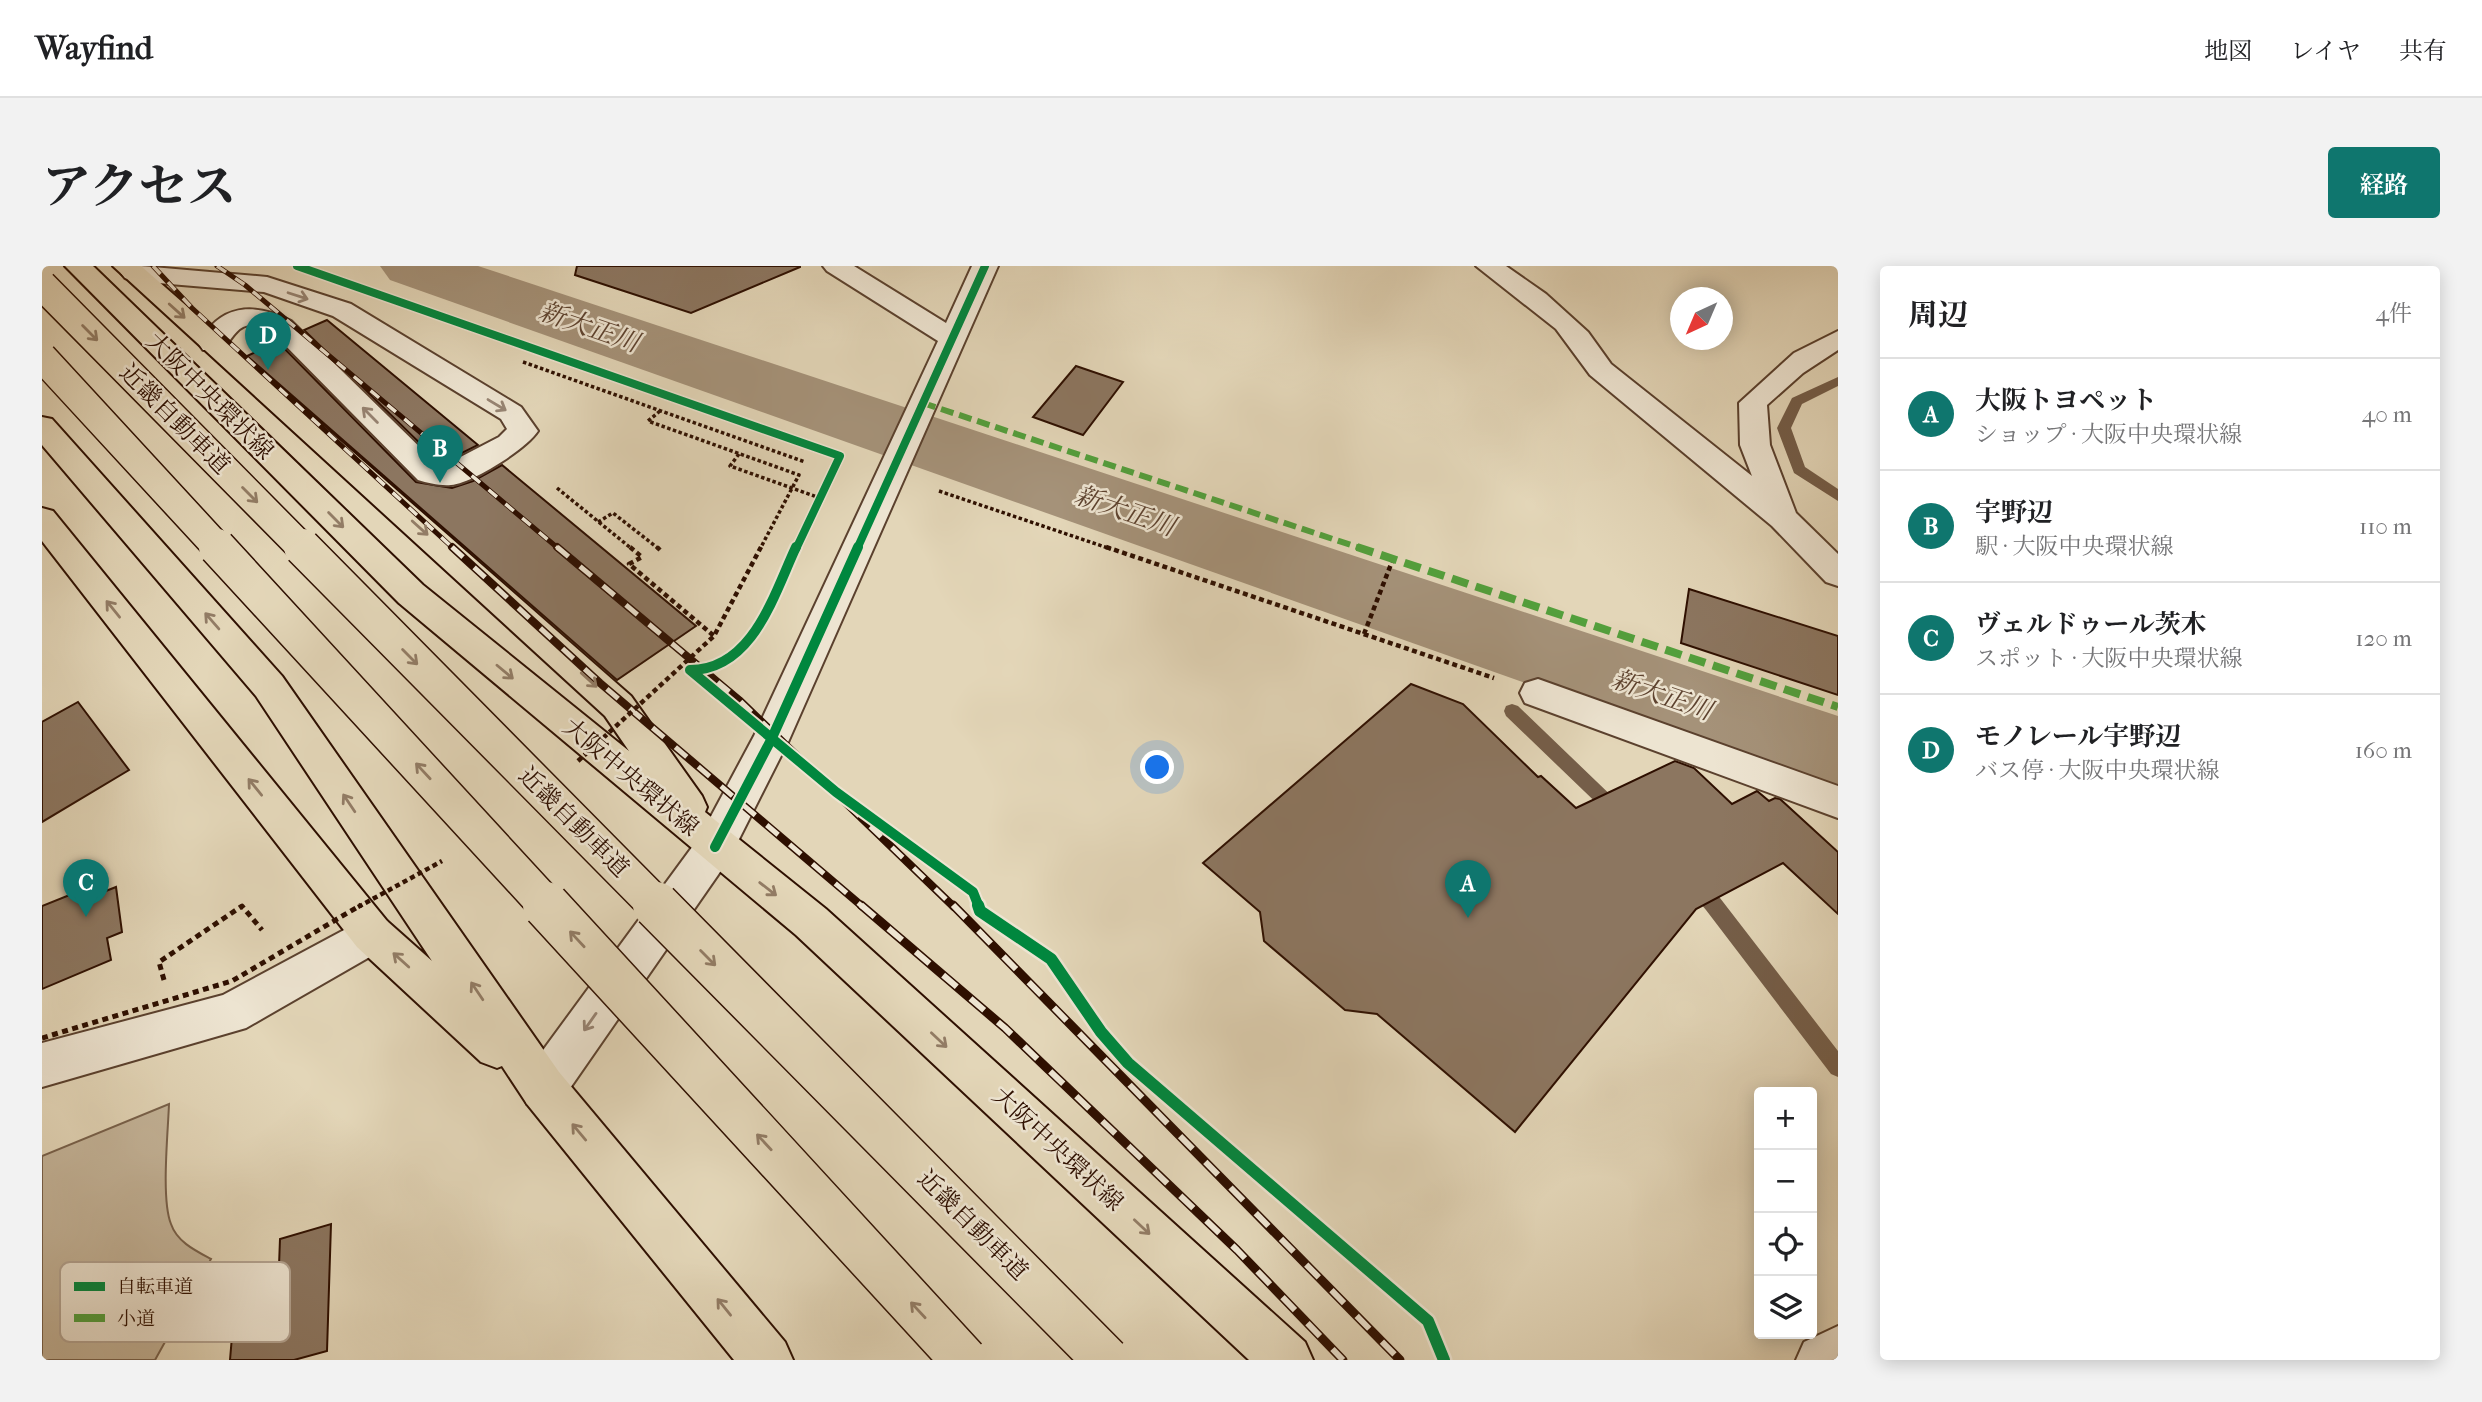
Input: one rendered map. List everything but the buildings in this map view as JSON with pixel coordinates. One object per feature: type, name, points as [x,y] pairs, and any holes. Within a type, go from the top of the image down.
[{"type":"main road","name":"大阪中央環状線","points":[[78,266],[411,594],[715,846],[811,922],[1287,1360]]},
{"type":"main road","points":[[130,270],[618,706],[715,846]]},
{"type":"main road","name":"近畿自動車道","points":[[42,285],[1106,1360]]},
{"type":"main road","points":[[42,357],[964,1360]]},
{"type":"main road","points":[[42,426],[268,686],[543,1088],[767,1360]]},
{"type":"main road","points":[[42,519],[372,934],[543,1088]]},
{"type":"street","points":[[836,266],[952,338]]},
{"type":"street","points":[[543,1088],[715,846],[771,740],[985,266]]},
{"type":"street","points":[[1489,266],[1562,318],[1589,346],[1600,369],[1783,517],[1838,574]]},
{"type":"street","points":[[130,270],[267,285],[342,310],[511,413],[523,431],[509,444],[451,475],[429,473],[282,327],[265,317],[242,317],[216,334],[213,344]]},
{"type":"street","points":[[1783,517],[1755,445],[1753,403],[1782,375],[1817,348],[1838,339]]},
{"type":"street","points":[[1538,692],[1838,802]]},
{"type":"street","points":[[42,1065],[231,1013],[372,934]]},
{"type":"street","points":[[1822,1360],[1838,1352]]},
{"type":"path","points":[[523,362],[805,462]]},
{"type":"path","points":[[739,454],[730,466],[820,498]]},
{"type":"path","points":[[557,488],[642,557],[627,566],[714,636]]},
{"type":"path","points":[[939,491],[1538,692]]},
{"type":"path","points":[[598,522],[613,513],[660,551]]},
{"type":"path","points":[[1364,634],[1392,561]]},
{"type":"path","points":[[174,977],[162,981],[159,962],[242,906],[262,930]]},
{"type":"path","points":[[292,935],[330,922]]},
{"type":"shaded area","points":[[169,1104],[166,1183],[168,1213],[174,1230],[182,1241],[211,1259],[209,1262],[60,1262],[60,1342],[165,1342],[155,1360],[42,1360],[42,1156]]},
{"type":"waterway","name":"新大正川","points":[[413,266],[1838,755]]},
{"type":"waterway","points":[[1838,381],[1797,401],[1784,428],[1799,470],[1838,496]]},
{"type":"waterway","points":[[1418,611],[1451,649]]},
{"type":"waterway","points":[[1512,711],[1616,811]]},
{"type":"waterway","points":[[1695,886],[1713,904],[1838,1067]]},
{"type":"railway","points":[[153,266],[192,308],[454,549]]},
{"type":"railway","points":[[217,266],[245,285],[559,549]]},
{"type":"railway","points":[[452,547],[600,683],[863,907]]},
{"type":"railway","points":[[557,547],[739,700],[954,907]]},
{"type":"railway","points":[[861,905],[1005,1028],[1237,1250],[1343,1360]]},
{"type":"railway","points":[[953,905],[1400,1360]]},
{"type":"marked path","points":[[923,403],[1838,707]]},
{"type":"cycle path","points":[[297,266],[840,456],[755,634],[728,660],[702,670],[690,670]]},
{"type":"cycle path","points":[[715,847],[771,740],[985,266]]},
{"type":"cycle path","points":[[690,670],[836,792],[973,892],[980,911],[1051,959],[1101,1032],[1128,1063],[1428,1321],[1444,1360]]},
{"type":"place","name":"モノレール宇野辺","points":[[268,370]]},
{"type":"place","name":"宇野辺","points":[[440,483]]},
{"type":"place","name":"ヴェルドゥール茨木","points":[[86,917]]},
{"type":"place","name":"大阪トヨペット","points":[[1468,918]]}]
